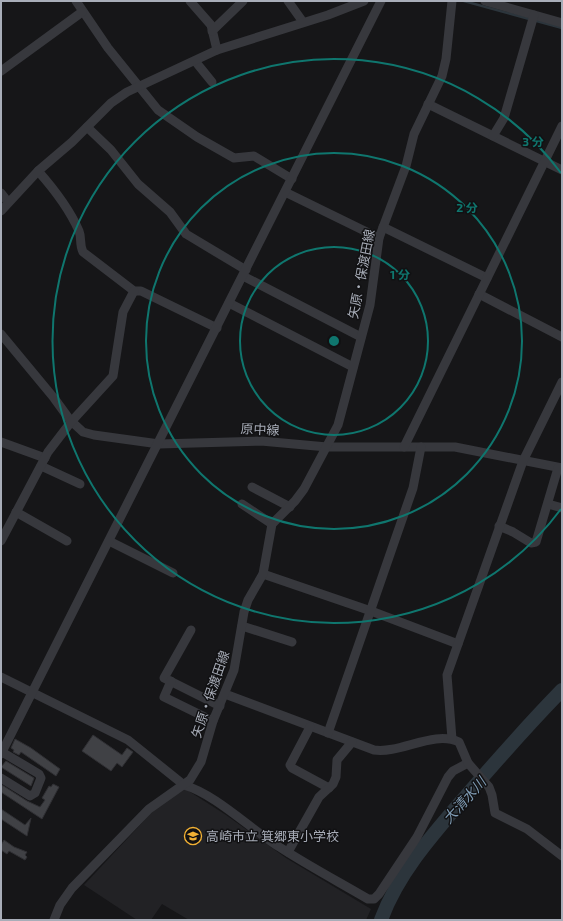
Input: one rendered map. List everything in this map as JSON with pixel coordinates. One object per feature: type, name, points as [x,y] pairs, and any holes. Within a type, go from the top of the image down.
[{"type":"street","points":[[76,1],[82,12],[158,110],[197,137],[234,158],[254,156],[292,179]]},
{"type":"street","points":[[190,1],[211,25],[218,50]]},
{"type":"street","points":[[212,31],[243,1]]},
{"type":"street","points":[[288,1],[303,22]]},
{"type":"street","points":[[1,211],[38,171],[87,127],[111,103],[138,86],[218,50],[341,11],[364,1]]},
{"type":"street","points":[[1,778],[30,796],[35,793],[41,778],[39,774],[2,753],[381,1]]},
{"type":"street","points":[[486,1],[562,22]]},
{"type":"street","name":"矢原・保渡田線","points":[[54,920],[60,905],[72,888],[149,809],[190,780],[201,762],[213,721],[234,670],[248,600],[263,574],[272,524],[290,507],[304,489],[338,425],[370,305],[379,238],[406,166],[414,134],[442,76],[446,59],[452,2]]},
{"type":"street","points":[[1,71],[82,12]]},
{"type":"street","points":[[493,136],[504,118],[534,15]]},
{"type":"street","points":[[194,61],[212,82]]},
{"type":"street","points":[[428,104],[562,170]]},
{"type":"street","points":[[404,447],[562,126]]},
{"type":"street","points":[[87,127],[111,150],[138,184],[170,212],[186,234],[244,273],[362,337]]},
{"type":"street","points":[[38,171],[55,191],[74,219],[80,233],[79,245],[82,252],[134,291],[141,291],[217,328]]},
{"type":"street","points":[[285,192],[379,238]]},
{"type":"street","points":[[1,193],[8,202]]},
{"type":"street","points":[[383,226],[486,278]]},
{"type":"street","points":[[1,541],[43,462],[71,422],[113,376],[123,312],[134,291]]},
{"type":"street","points":[[478,294],[562,337]]},
{"type":"street","points":[[229,304],[353,367]]},
{"type":"street","name":"原中線","points":[[1,334],[54,398],[71,422],[83,432],[94,435],[159,444],[261,441],[327,447],[455,447],[560,468]]},
{"type":"street","points":[[452,739],[447,675],[523,461],[562,382]]},
{"type":"street","points":[[1,442],[43,462],[80,484]]},
{"type":"street","points":[[328,734],[413,488],[421,447]]},
{"type":"street","points":[[499,526],[513,532],[531,543],[536,542],[560,468]]},
{"type":"street","points":[[252,487],[290,507]]},
{"type":"street","points":[[242,504],[272,524]]},
{"type":"street","points":[[548,504],[562,508]]},
{"type":"street","points":[[16,512],[67,541]]},
{"type":"street","points":[[109,541],[173,573]]},
{"type":"street","points":[[263,574],[371,611],[458,644]]},
{"type":"street","points":[[242,626],[292,642]]},
{"type":"street","points":[[191,630],[164,678],[220,706]]},
{"type":"street","points":[[1,677],[128,740],[184,785],[192,788],[231,812],[288,852],[368,899],[374,899],[417,837],[448,776],[468,762]]},
{"type":"street","points":[[172,681],[164,697],[213,721]]},
{"type":"street","points":[[225,694],[328,734],[384,751],[441,739],[452,739],[459,742],[468,762],[482,779],[492,795],[495,813],[527,829],[562,856]]},
{"type":"street","points":[[310,727],[290,765],[292,768],[330,788]]},
{"type":"street","points":[[288,852],[319,797],[330,788],[336,777],[337,760],[352,742]]},
{"type":"shaded area","name":"高崎市立 箕郷東小学校","points":[[184,788],[226,815],[286,858],[371,909],[366,920],[189,920],[162,904],[151,920],[137,920],[84,885],[155,809]]},
{"type":"building","points":[[93,735],[122,755],[127,748],[133,752],[122,767],[117,763],[111,771],[82,751]]},
{"type":"building","points":[[15,739],[31,748],[60,769],[56,776],[21,752],[19,755],[13,752],[14,750],[11,748]]},
{"type":"building","points":[[6,761],[34,778],[31,786],[1,767]]},
{"type":"building","points":[[53,784],[59,787],[42,819],[1,792],[2,785],[27,801],[40,807],[45,800],[42,798],[49,786],[51,787]]},
{"type":"building","points":[[1,809],[25,825],[31,818],[27,836],[1,819]]},
{"type":"building","points":[[4,840],[14,847],[27,852],[25,855],[27,857],[25,860],[9,851],[7,854],[1,850],[1,845]]},
{"type":"waterway","points":[[464,1],[562,28]]},
{"type":"waterway","name":"大清水川","points":[[381,920],[397,886],[418,854],[501,756],[562,690]]},
{"type":"place","name":"高崎市立 箕郷東小学校","points":[[193,836]]}]
